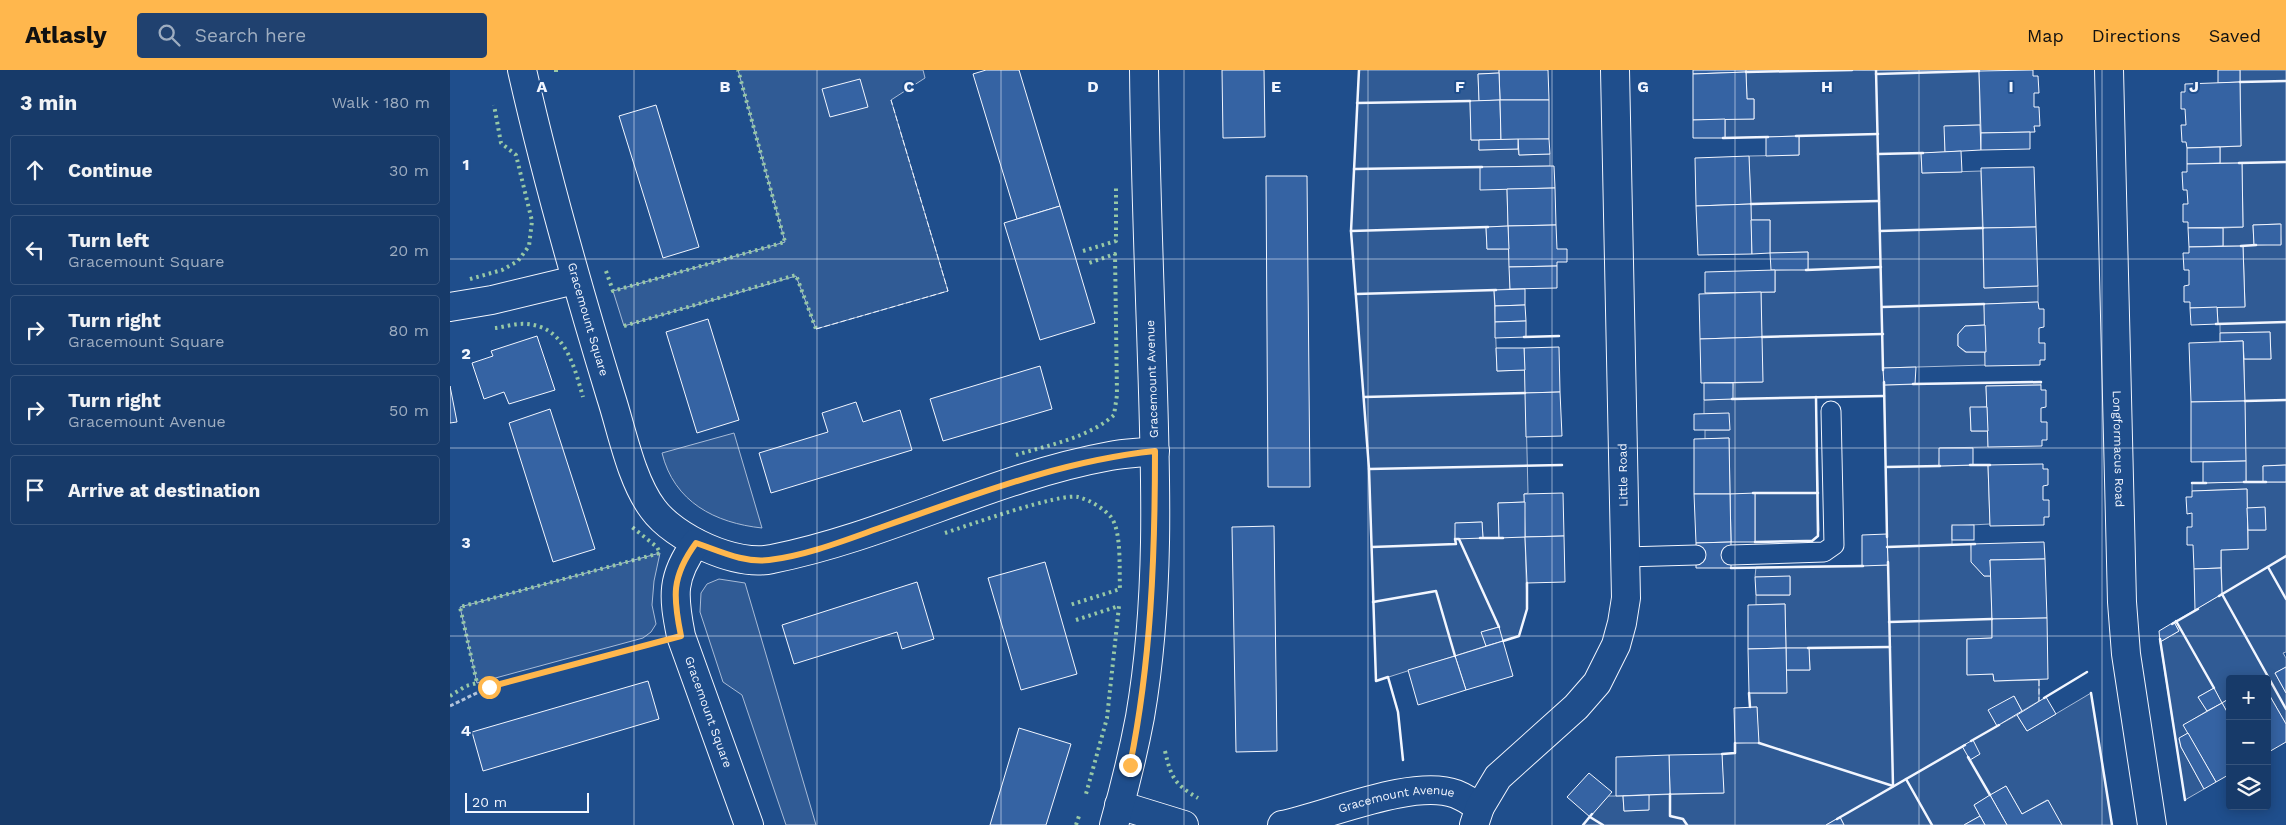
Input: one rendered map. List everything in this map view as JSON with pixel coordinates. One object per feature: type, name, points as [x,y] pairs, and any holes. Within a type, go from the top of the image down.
[{"type":"street","name":"Gracemount Square","points":[[522,70],[575,280],[636,477],[652,508],[668,525],[696,543],[744,560],[768,560],[825,546],[1054,470],[1113,456],[1155,451]]},
{"type":"street","name":"Gracemount Avenue","points":[[1144,70],[1155,451],[1155,541],[1150,635],[1140,716],[1117,815],[1184,825]]},
{"type":"street","name":"Little Road","points":[[1477,816],[1498,777],[1576,707],[1597,683],[1616,645],[1622,623],[1626,598],[1615,70]]},
{"type":"street","name":"Longformacus Road","points":[[2109,70],[2122,602],[2126,654],[2152,825]]},
{"type":"street","points":[[450,307],[492,300],[575,280]]},
{"type":"street","name":"Gracemount Square","points":[[696,543],[685,559],[674,594],[681,636],[749,825]]},
{"type":"street","name":"Gracemount Avenue","points":[[1282,825],[1404,793],[1433,791],[1455,794],[1477,816]]},
{"type":"lane","points":[[1731,555],[1824,552],[1834,544],[1831,411]]},
{"type":"lane","points":[[1625,556],[1696,555]]},
{"type":"path","points":[[450,706],[489,687],[681,636]]},
{"type":"shaded area","points":[[738,70],[923,70],[925,78],[891,100],[948,291],[816,329],[796,276],[624,326],[613,291],[785,242]]},
{"type":"shaded area","points":[[1359,70],[1499,70],[1499,73],[1478,74],[1479,101],[1470,101],[1471,140],[1479,140],[1479,150],[1518,149],[1519,155],[1550,154],[1550,166],[1481,167],[1507,189],[1508,226],[1486,227],[1487,249],[1509,249],[1510,289],[1494,290],[1497,371],[1525,370],[1528,493],[1524,494],[1525,502],[1498,503],[1499,537],[1525,537],[1527,609],[1519,636],[1503,641],[1498,627],[1482,632],[1486,646],[1376,681],[1369,469],[1351,231]],"holes":[[[1482,522],[1483,538],[1455,538],[1456,523]]]},
{"type":"shaded area","points":[[1746,70],[1979,71],[1980,125],[1945,126],[1945,152],[1921,153],[1922,173],[1981,171],[1984,288],[2038,286],[2038,302],[1984,304],[1985,325],[1965,326],[1958,334],[1958,346],[1965,352],[1986,352],[1986,365],[1883,368],[1884,385],[2041,382],[2041,385],[1986,386],[1987,407],[1970,408],[1971,431],[1988,431],[1988,447],[1940,448],[1939,466],[1988,465],[1990,524],[1952,526],[1952,545],[1971,544],[1972,562],[1984,576],[1991,576],[1992,638],[1967,639],[1967,674],[1993,674],[1994,681],[2039,680],[2039,701],[2022,711],[2014,696],[1997,726],[2017,715],[2027,731],[2091,693],[2112,825],[2062,825],[2047,800],[2022,814],[2006,786],[1974,805],[1980,816],[1964,825],[1844,825],[1840,817],[1826,825],[1583,825],[1608,796],[1623,796],[1624,811],[1648,810],[1649,795],[1723,793],[1722,754],[1735,753],[1735,743],[1758,742],[1757,707],[1750,707],[1749,693],[1786,693],[1786,670],[1810,670],[1809,648],[1786,648],[1785,604],[1756,605],[1756,595],[1790,595],[1790,577],[1755,577],[1756,567],[1888,565],[1884,396],[1816,397],[1819,530],[1818,536],[1812,541],[1755,542],[1755,494],[1730,494],[1729,438],[1705,439],[1705,430],[1729,430],[1704,414],[1704,400],[1732,399],[1733,383],[1762,382],[1761,292],[1775,292],[1775,270],[1808,269],[1808,252],[1770,253],[1770,220],[1751,220],[1749,156],[1799,155],[1799,136],[1725,138],[1725,119],[1754,119],[1754,99],[1747,99]]},
{"type":"shaded area","points":[[2240,70],[2286,70],[2286,465],[2263,466],[2264,482],[2286,482],[2286,652],[2283,653],[2286,658],[2286,667],[2275,673],[2286,693],[2286,724],[2271,698],[2271,675],[2226,675],[2226,700],[2222,703],[2214,688],[2198,697],[2207,711],[2184,725],[2188,733],[2179,739],[2181,747],[2204,789],[2185,800],[2160,642],[2179,631],[2174,622],[2222,594],[2221,550],[2248,549],[2248,530],[2265,530],[2265,508],[2247,508],[2247,489],[2192,491],[2192,483],[2246,482],[2244,359],[2271,359],[2270,332],[2220,333],[2217,307],[2245,306],[2243,246],[2223,246],[2223,228],[2243,227],[2242,163],[2220,163],[2220,147],[2241,146]],"holes":[[[2280,224],[2281,244],[2254,245],[2253,225]]]},
{"type":"shaded area","points":[[734,433],[762,528],[728,521],[699,507],[676,485],[662,453]]},
{"type":"shaded area","points":[[660,553],[654,581],[652,605],[656,624],[651,632],[643,638],[477,683],[460,607]]},
{"type":"shaded area","points":[[719,579],[745,583],[816,825],[786,825],[742,695],[723,682],[700,612],[701,593],[707,584]]},
{"type":"building","points":[[986,70],[1019,70],[1060,206],[1017,219],[973,74]]},
{"type":"building","points":[[1222,70],[1264,70],[1265,137],[1223,138]]},
{"type":"building","points":[[1499,70],[1548,70],[1549,100],[1500,100]]},
{"type":"building","points":[[1693,70],[1746,70],[1746,72],[1693,74]]},
{"type":"building","points":[[2033,70],[2033,76],[2038,76],[2039,93],[2034,93],[2034,107],[2039,107],[2040,126],[2034,126],[2035,132],[1981,133],[1979,71]]},
{"type":"building","points":[[2218,70],[2240,70],[2240,82],[2218,83]]},
{"type":"building","points":[[1746,72],[1747,99],[1754,99],[1754,119],[1693,120],[1693,74]]},
{"type":"building","points":[[1499,73],[1500,100],[1479,101],[1478,74]]},
{"type":"building","points":[[860,79],[868,107],[830,117],[822,89]]},
{"type":"building","points":[[2240,82],[2241,146],[2187,148],[2186,142],[2182,142],[2181,125],[2186,125],[2185,109],[2181,109],[2181,92],[2185,92],[2185,84]]},
{"type":"building","points":[[1500,100],[1501,140],[1471,140],[1470,101]]},
{"type":"building","points":[[1500,100],[1549,100],[1549,139],[1501,140]]},
{"type":"building","points":[[656,105],[699,247],[663,258],[619,116]]},
{"type":"building","points":[[1725,119],[1725,138],[1693,138],[1693,120]]},
{"type":"building","points":[[1980,125],[1981,150],[1945,152],[1944,126]]},
{"type":"building","points":[[2030,132],[2030,149],[1981,150],[1981,133]]},
{"type":"building","points":[[1799,136],[1799,155],[1766,156],[1766,137]]},
{"type":"building","points":[[1518,139],[1549,139],[1550,154],[1519,155]]},
{"type":"building","points":[[1518,139],[1518,149],[1479,150],[1479,140]]},
{"type":"building","points":[[2220,147],[2220,163],[2187,164],[2187,148]]},
{"type":"building","points":[[1961,151],[1962,172],[1922,173],[1921,153]]},
{"type":"building","points":[[1749,156],[1751,204],[1696,206],[1695,158]]},
{"type":"building","points":[[2242,163],[2243,227],[2188,228],[2188,222],[2183,222],[2183,204],[2188,204],[2187,190],[2183,190],[2182,172],[2187,172],[2187,164]]},
{"type":"building","points":[[1554,166],[1555,188],[1480,190],[1480,167]]},
{"type":"building","points":[[2034,167],[2036,227],[1983,228],[1981,168]]},
{"type":"building","points":[[1266,176],[1307,176],[1310,487],[1268,487]]},
{"type":"building","points":[[1555,188],[1556,225],[1508,226],[1507,189]]},
{"type":"building","points":[[1751,204],[1752,254],[1698,255],[1696,206]]},
{"type":"building","points":[[1060,206],[1095,323],[1040,340],[1004,223]]},
{"type":"building","points":[[1751,220],[1770,220],[1770,253],[1752,254]]},
{"type":"building","points":[[2281,224],[2281,245],[2254,245],[2253,225]]},
{"type":"building","points":[[1556,225],[1557,249],[1567,249],[1567,262],[1557,262],[1557,266],[1509,267],[1508,226]]},
{"type":"building","points":[[1508,226],[1509,249],[1487,249],[1486,227]]},
{"type":"building","points":[[2036,227],[2038,286],[1984,288],[1983,228]]},
{"type":"building","points":[[2188,228],[2223,228],[2223,246],[2189,247]]},
{"type":"building","points":[[2243,246],[2245,307],[2190,308],[2190,302],[2184,302],[2184,286],[2189,285],[2189,270],[2184,270],[2183,253],[2189,253],[2189,247]]},
{"type":"building","points":[[1808,252],[1808,270],[1771,270],[1770,253]]},
{"type":"building","points":[[1557,266],[1557,288],[1510,289],[1509,267]]},
{"type":"building","points":[[1775,270],[1775,292],[1705,293],[1705,272]]},
{"type":"building","points":[[1525,289],[1525,305],[1495,306],[1494,290]]},
{"type":"building","points":[[1761,292],[1762,337],[1700,339],[1699,294]]},
{"type":"building","points":[[2038,302],[2039,309],[2044,309],[2044,327],[2039,328],[2039,343],[2045,343],[2045,360],[2040,360],[2040,365],[1985,366],[1984,304]]},
{"type":"building","points":[[1525,305],[1526,321],[1495,322],[1495,306]]},
{"type":"building","points":[[2217,307],[2218,324],[2191,325],[2190,308]]},
{"type":"building","points":[[708,319],[739,420],[697,433],[666,332]]},
{"type":"building","points":[[1526,321],[1526,337],[1495,338],[1495,322]]},
{"type":"building","points":[[1985,325],[1986,352],[1966,352],[1958,346],[1958,334],[1965,326]]},
{"type":"building","points":[[2270,332],[2271,359],[2244,359],[2243,341],[2220,342],[2220,333]]},
{"type":"building","points":[[537,336],[555,390],[509,404],[504,392],[484,399],[472,363],[493,356],[491,351]]},
{"type":"building","points":[[1762,337],[1763,382],[1701,383],[1700,339]]},
{"type":"building","points":[[2243,341],[2245,401],[2191,402],[2189,343]]},
{"type":"building","points":[[1559,347],[1560,392],[1525,393],[1524,348]]},
{"type":"building","points":[[1496,348],[1524,348],[1525,370],[1497,371]]},
{"type":"building","points":[[1040,366],[1052,409],[943,441],[930,399]]},
{"type":"building","points":[[1916,367],[1915,384],[1884,385],[1883,368]]},
{"type":"building","points":[[1704,383],[1733,383],[1733,399],[1704,400]]},
{"type":"building","points":[[2041,385],[2041,390],[2046,390],[2046,407],[2041,408],[2041,422],[2047,422],[2047,440],[2042,440],[2042,446],[1988,447],[1986,386]]},
{"type":"building","points":[[450,386],[457,422],[450,423]]},
{"type":"building","points":[[1560,392],[1562,436],[1526,437],[1525,393]]},
{"type":"building","points":[[2245,401],[2246,461],[2191,462],[2191,402]]},
{"type":"building","points":[[856,402],[863,422],[900,410],[912,450],[771,493],[759,453],[828,432],[822,413]]},
{"type":"building","points":[[1970,407],[1987,407],[1988,431],[1971,431]]},
{"type":"building","points":[[550,409],[595,549],[553,562],[509,423]]},
{"type":"building","points":[[1729,413],[1730,430],[1694,430],[1694,414]]},
{"type":"building","points":[[1729,438],[1730,494],[1694,494],[1694,439]]},
{"type":"building","points":[[1939,448],[1973,448],[1973,465],[1939,466]]},
{"type":"building","points":[[2246,461],[2246,482],[2203,483],[2203,462]]},
{"type":"building","points":[[2043,464],[2043,469],[2048,469],[2048,485],[2043,486],[2043,500],[2049,500],[2049,517],[2044,517],[2044,525],[1990,526],[1988,465]]},
{"type":"building","points":[[2286,465],[2286,482],[2263,482],[2263,466]]},
{"type":"building","points":[[2247,489],[2248,549],[2221,550],[2221,568],[2194,569],[2193,545],[2187,545],[2187,527],[2192,527],[2192,513],[2187,514],[2186,497],[2192,497],[2192,491]]},
{"type":"building","points":[[1563,493],[1564,536],[1525,537],[1524,494]]},
{"type":"building","points":[[1755,493],[1755,542],[1731,542],[1730,494]]},
{"type":"building","points":[[1694,494],[1730,494],[1731,542],[1696,543]]},
{"type":"building","points":[[1525,502],[1525,537],[1499,538],[1498,503]]},
{"type":"building","points":[[2265,507],[2266,530],[2248,530],[2247,508]]},
{"type":"building","points":[[1482,522],[1483,538],[1455,539],[1455,523]]},
{"type":"building","points":[[1952,525],[1974,525],[1974,540],[1952,540]]},
{"type":"building","points":[[1274,526],[1277,751],[1236,752],[1232,527]]},
{"type":"building","points":[[1887,534],[1888,565],[1862,566],[1862,535]]},
{"type":"building","points":[[1564,536],[1565,582],[1527,583],[1525,537]]},
{"type":"building","points":[[1731,542],[1731,568],[1696,568],[1696,543]]},
{"type":"building","points":[[2044,542],[2045,559],[1990,560],[1991,576],[1984,576],[1971,562],[1971,544]]},
{"type":"building","points":[[2045,559],[2047,618],[1992,619],[1990,560]]},
{"type":"building","points":[[1045,562],[1077,674],[1021,690],[988,578]]},
{"type":"building","points":[[2221,568],[2222,594],[2195,610],[2194,569]]},
{"type":"building","points":[[1790,576],[1790,595],[1756,595],[1755,577]]},
{"type":"building","points":[[917,582],[934,639],[902,649],[897,632],[794,664],[782,625]]},
{"type":"building","points":[[1785,604],[1786,648],[1748,649],[1748,605]]},
{"type":"building","points":[[2047,618],[2048,679],[1994,681],[1993,674],[1967,675],[1967,639],[1992,638],[1992,619]]},
{"type":"building","points":[[2174,622],[2179,631],[2160,642],[2159,631]]},
{"type":"building","points":[[1499,627],[1503,641],[1486,646],[1481,632]]},
{"type":"building","points":[[1503,641],[1513,676],[1466,690],[1455,656]]},
{"type":"building","points":[[1786,648],[1809,648],[1810,670],[1786,670]]},
{"type":"building","points":[[1786,648],[1787,693],[1749,693],[1748,649]]},
{"type":"building","points":[[1455,656],[1466,690],[1418,705],[1408,670]]},
{"type":"building","points":[[2286,667],[2286,693],[2275,673]]},
{"type":"building","points":[[648,681],[659,719],[483,771],[472,732]]},
{"type":"building","points":[[2214,688],[2222,703],[2207,711],[2198,697]]},
{"type":"building","points":[[2014,696],[2022,711],[1997,726],[1988,710]]},
{"type":"building","points":[[2046,697],[2056,714],[2027,731],[2017,715]]},
{"type":"building","points":[[2271,698],[2286,724],[2286,742],[2271,751]]},
{"type":"building","points":[[2226,700],[2226,710],[2222,703]]},
{"type":"building","points":[[2222,703],[2226,710],[2226,776],[2216,782],[2183,725]]},
{"type":"building","points":[[1757,707],[1759,743],[1735,743],[1734,708]]},
{"type":"building","points":[[1019,728],[1071,744],[1046,825],[990,825]]},
{"type":"building","points":[[2188,733],[2216,782],[2204,789],[2181,747],[2179,738]]},
{"type":"building","points":[[1973,740],[1980,754],[1970,760],[1962,746]]},
{"type":"building","points":[[1722,754],[1724,793],[1670,794],[1669,755]]},
{"type":"building","points":[[1669,755],[1670,794],[1616,796],[1616,757]]},
{"type":"building","points":[[1589,773],[1612,792],[1590,817],[1567,797]]},
{"type":"building","points":[[2006,786],[2022,814],[2048,800],[2062,825],[2007,825],[1990,795]]},
{"type":"building","points":[[1649,795],[1649,810],[1624,811],[1623,796]]},
{"type":"building","points":[[1990,795],[2007,825],[1985,825],[1974,805]]},
{"type":"building","points":[[1980,816],[1985,825],[1964,825]]},
{"type":"building","points":[[1840,817],[1844,825],[1826,825]]},
{"type":"hedge","points":[[606,271],[613,291],[785,242],[738,70]]},
{"type":"hedge","points":[[470,279],[502,270],[518,261],[529,246],[532,221],[516,155],[501,143],[494,105]]},
{"type":"hedge","points":[[1083,251],[1116,241],[1116,186]]},
{"type":"hedge","points":[[1016,455],[1080,435],[1104,423],[1114,415],[1117,395],[1115,254],[1086,264]]},
{"type":"hedge","points":[[624,326],[796,275],[816,329]]},
{"type":"hedge","points":[[495,328],[526,324],[539,326],[550,332],[566,350],[576,373],[583,397]]},
{"type":"hedge","points":[[945,533],[1013,510],[1068,497],[1078,497],[1096,505],[1104,510],[1115,524],[1119,552],[1120,589],[1070,605]]},
{"type":"hedge","points":[[450,696],[466,686],[477,683],[460,607],[660,553],[657,547],[632,527]]},
{"type":"hedge","points":[[1076,620],[1119,606],[1107,718],[1086,794]]},
{"type":"hedge","points":[[1165,751],[1169,767],[1175,779],[1198,798]]},
{"type":"hedge","points":[[1076,825],[1079,816]]},
{"type":"fence","points":[[816,329],[948,291],[891,100]]},
{"type":"fence","points":[[2039,680],[2039,701]]},
{"type":"wall","points":[[1359,70],[1351,231],[1369,469],[1376,681],[1388,677],[1398,712],[1403,760]]},
{"type":"wall","points":[[1746,72],[1852,70]]},
{"type":"wall","points":[[1876,70],[1883,370]]},
{"type":"wall","points":[[1876,74],[1979,71]]},
{"type":"wall","points":[[2240,82],[2286,81]]},
{"type":"wall","points":[[1357,103],[1470,101]]},
{"type":"wall","points":[[1796,136],[1878,134]]},
{"type":"wall","points":[[1723,138],[1768,137]]},
{"type":"wall","points":[[1878,154],[1923,153]]},
{"type":"wall","points":[[2239,163],[2286,162]]},
{"type":"wall","points":[[1354,169],[1482,167]]},
{"type":"wall","points":[[1751,204],[1879,201]]},
{"type":"wall","points":[[1351,231],[1488,227]]},
{"type":"wall","points":[[1880,231],[1983,228]]},
{"type":"wall","points":[[2241,246],[2256,245]]},
{"type":"wall","points":[[1806,270],[1881,267]]},
{"type":"wall","points":[[1356,294],[1496,290]]},
{"type":"wall","points":[[1882,307],[1984,304]]},
{"type":"wall","points":[[2216,324],[2286,322]]},
{"type":"wall","points":[[1762,337],[1883,334]]},
{"type":"wall","points":[[1524,337],[1559,336]]},
{"type":"wall","points":[[1884,382],[1887,537]]},
{"type":"wall","points":[[1913,384],[2041,382]]},
{"type":"wall","points":[[1364,397],[1525,393]]},
{"type":"wall","points":[[1732,399],[1884,396]]},
{"type":"wall","points":[[1755,542],[1812,541],[1818,536],[1816,397]]},
{"type":"wall","points":[[2245,401],[2286,400]]},
{"type":"wall","points":[[1369,469],[1562,465]]},
{"type":"wall","points":[[1970,465],[1990,465]]},
{"type":"wall","points":[[1886,467],[1940,466]]},
{"type":"wall","points":[[2244,482],[2266,482]]},
{"type":"wall","points":[[2192,483],[2206,483]]},
{"type":"wall","points":[[1753,493],[1818,493]]},
{"type":"wall","points":[[1480,538],[1503,538]]},
{"type":"wall","points":[[1372,547],[1456,544],[1455,539],[1458,539]]},
{"type":"wall","points":[[1459,539],[1499,627]]},
{"type":"wall","points":[[1887,547],[1975,544]]},
{"type":"wall","points":[[2219,596],[2286,556]]},
{"type":"wall","points":[[1759,743],[1893,786],[1888,562]]},
{"type":"wall","points":[[1731,568],[1863,566]]},
{"type":"wall","points":[[2268,567],[2286,599]]},
{"type":"wall","points":[[1503,641],[1519,636],[1527,609],[1527,583]]},
{"type":"wall","points":[[1373,602],[1436,591],[1455,656]]},
{"type":"wall","points":[[2222,594],[2286,709]]},
{"type":"wall","points":[[2172,624],[2198,609]]},
{"type":"wall","points":[[1889,622],[1992,619]]},
{"type":"wall","points":[[2176,621],[2214,688]]},
{"type":"wall","points":[[2160,639],[2185,800]]},
{"type":"wall","points":[[1808,648],[1890,647]]},
{"type":"wall","points":[[2044,698],[2087,672]]},
{"type":"wall","points":[[1749,693],[1750,707]]},
{"type":"wall","points":[[2091,693],[2112,825]]},
{"type":"wall","points":[[1971,741],[1999,725]]},
{"type":"wall","points":[[1722,754],[1735,753],[1735,743]]},
{"type":"wall","points":[[1837,819],[1965,745]]},
{"type":"wall","points":[[1968,757],[1990,795]]},
{"type":"wall","points":[[1906,779],[1932,825]]},
{"type":"wall","points":[[1670,794],[1670,816],[1683,819],[1687,825]]},
{"type":"wall","points":[[1583,825],[1592,814]]},
{"type":"wall","points":[[1590,817],[1603,825]]},
{"type":"route","points":[[489,687],[681,636],[674,594],[685,559],[696,543],[744,560],[768,560],[825,546],[988,490],[1054,470],[1113,456],[1155,451],[1155,541],[1150,635],[1140,716],[1130,765]]}]
